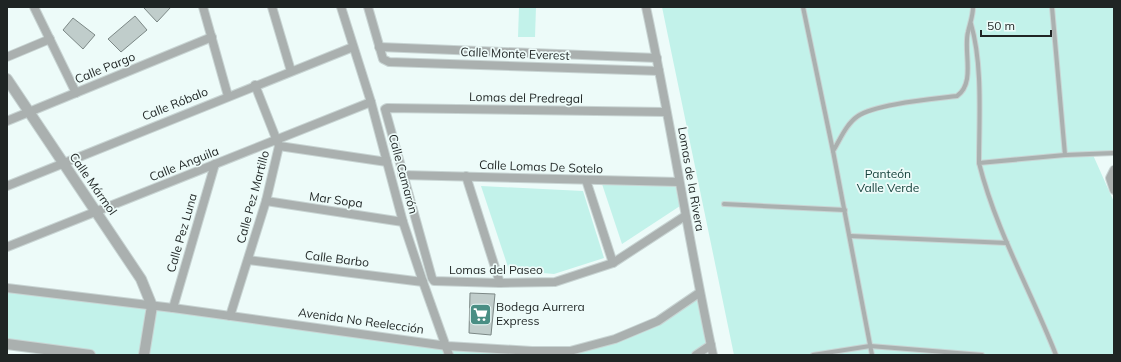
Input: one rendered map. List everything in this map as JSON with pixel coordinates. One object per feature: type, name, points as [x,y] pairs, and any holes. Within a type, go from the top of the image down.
[{"type":"street","points":[[34,7],[76,93]]},
{"type":"street","points":[[204,7],[228,96]]},
{"type":"street","points":[[272,7],[291,71]]},
{"type":"street","name":"Calle Camarón","points":[[341,7],[371,102],[404,222],[423,282],[449,355]]},
{"type":"street","name":"Calle Monte Everest","points":[[368,7],[383,59],[389,62],[659,71]]},
{"type":"street","name":"Lomas de la Rivera","points":[[646,7],[657,58],[685,216],[713,355]]},
{"type":"street","name":"Calle Pargo","points":[[7,121],[212,37]]},
{"type":"street","points":[[7,57],[50,39]]},
{"type":"street","name":"Calle Róbalo","points":[[7,186],[62,162],[353,47]]},
{"type":"street","name":"Calle Monte Everest","points":[[379,47],[657,58]]},
{"type":"street","name":"Calle Mármol","points":[[7,79],[141,279],[152,306]]},
{"type":"street","name":"Calle Pez Martillo","points":[[230,316],[266,201],[278,143],[255,85]]},
{"type":"street","name":"Calle Anguila","points":[[7,247],[215,164],[278,143],[371,102]]},
{"type":"street","name":"Lomas del Predregal","points":[[402,175],[385,110],[387,108],[666,112]]},
{"type":"street","points":[[278,143],[387,162]]},
{"type":"street","name":"Calle Pez Luna","points":[[173,308],[215,164]]},
{"type":"street","points":[[1112,172],[1110,178],[1114,190]]},
{"type":"street","name":"Calle Lomas De Sotelo","points":[[402,175],[679,182]]},
{"type":"street","name":"Lomas del Paseo","points":[[402,175],[434,281],[500,283],[555,282],[613,263],[685,216]]},
{"type":"street","points":[[466,176],[500,283]]},
{"type":"street","points":[[586,180],[613,263]]},
{"type":"street","name":"Mar Sopa","points":[[266,201],[404,222]]},
{"type":"street","name":"Calle Barbo","points":[[248,260],[423,282]]},
{"type":"street","name":"Avenida No Reelección","points":[[7,288],[173,308],[447,346],[532,351],[570,351],[615,339],[658,321],[700,293]]},
{"type":"street","points":[[144,355],[152,306]]},
{"type":"street","points":[[7,344],[90,355]]},
{"type":"street","points":[[696,355],[711,345]]},
{"type":"lane","points":[[803,7],[845,210],[872,355]]},
{"type":"lane","points":[[833,151],[847,128],[858,116],[882,107],[957,96],[962,92],[967,78],[967,42],[973,7]]},
{"type":"lane","points":[[1052,7],[1065,155]]},
{"type":"lane","points":[[971,24],[975,38],[980,99],[979,163],[988,197],[1006,243],[1039,311],[1056,355]]},
{"type":"lane","points":[[979,163],[1065,155],[1114,153]]},
{"type":"lane","points":[[724,204],[845,210]]},
{"type":"lane","points":[[850,236],[1006,243]]},
{"type":"lane","points":[[813,355],[870,346],[982,355]]},
{"type":"green space","points":[[519,7],[536,7],[535,37],[518,37]]},
{"type":"green space","name":"Panteón Valle Verde","points":[[662,7],[1114,7],[1114,154],[1093,155],[1114,202],[1114,355],[734,355]]},
{"type":"green space","points":[[602,184],[675,184],[680,206],[622,244]]},
{"type":"green space","points":[[481,186],[583,191],[604,258],[554,274],[509,270]]},
{"type":"green space","points":[[7,287],[447,346],[570,351],[658,321],[699,293],[711,345],[696,355],[92,355],[7,343]]},
{"type":"building","points":[[171,7],[157,22],[144,8]]},
{"type":"building","points":[[135,16],[147,30],[121,52],[108,39]]},
{"type":"building","points":[[73,18],[95,35],[83,49],[63,30]]},
{"type":"building","name":"Bodega Aurrera Express","points":[[470,293],[495,294],[491,335],[469,333]]},
{"type":"place","name":"Bodega Aurrera Express","points":[[481,314]]}]
